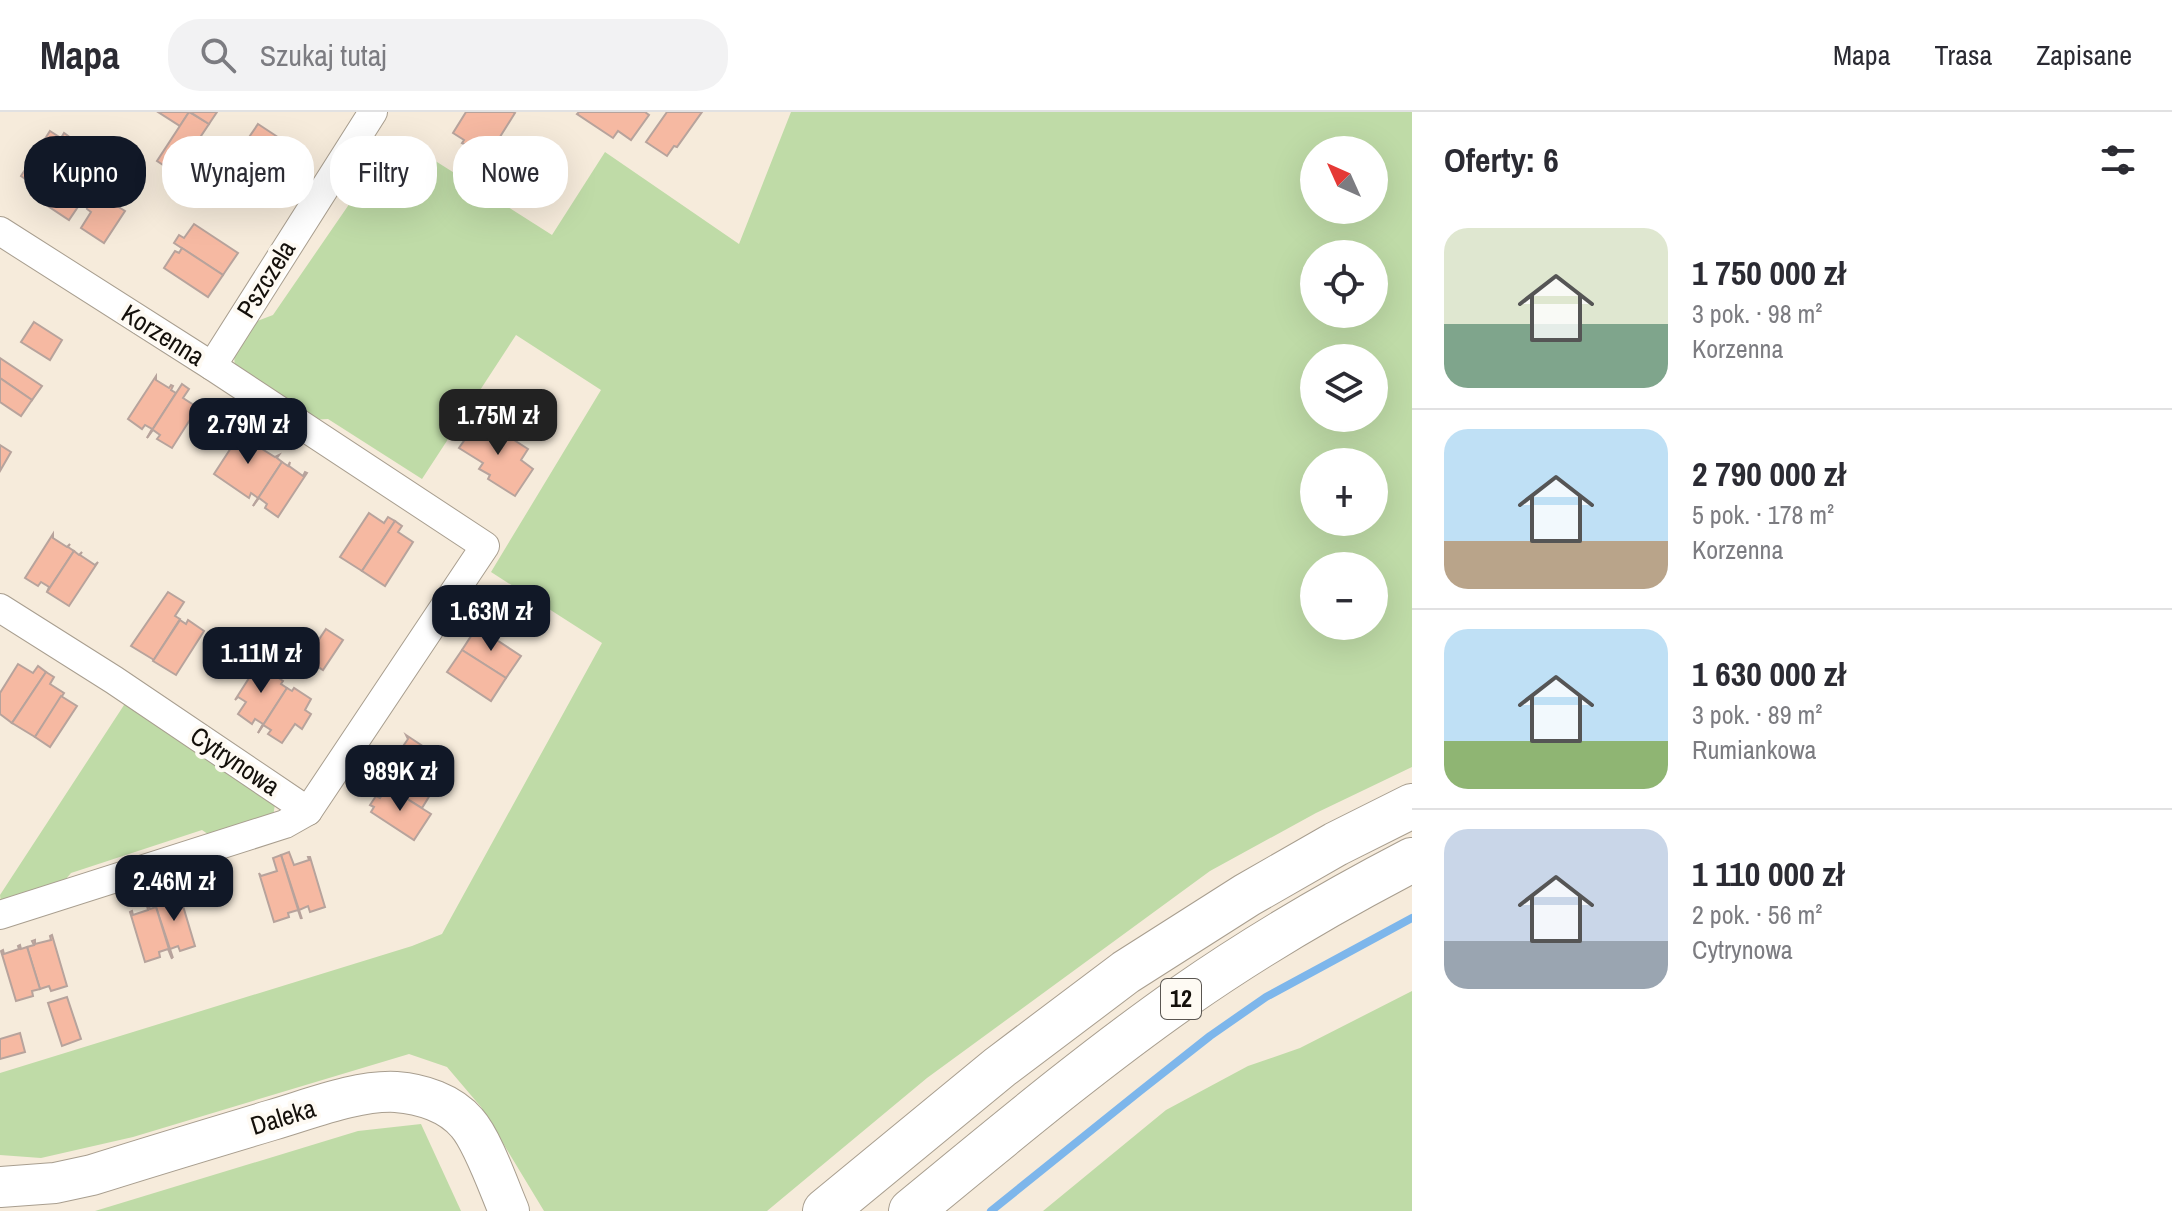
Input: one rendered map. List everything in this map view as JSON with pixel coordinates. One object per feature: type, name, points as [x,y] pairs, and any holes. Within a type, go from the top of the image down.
[{"type":"main road","name":"12","points":[[825,1211],[1000,1067],[1126,972],[1247,895],[1336,844],[1412,806]]},
{"type":"main road","name":"12","points":[[911,1211],[1068,1082],[1184,997],[1319,910],[1412,860]]},
{"type":"street","name":"Pszczela","points":[[212,366],[373,112]]},
{"type":"street","name":"Korzenna","points":[[0,231],[485,546],[308,811]]},
{"type":"street","name":"Cytrynowa","points":[[0,608],[114,680],[308,811]]},
{"type":"street","points":[[0,915],[285,824],[308,811]]},
{"type":"street","name":"Daleka","points":[[0,1187],[79,1178],[326,1104],[369,1094],[396,1092],[441,1103],[467,1123],[509,1211]]},
{"type":"green space","points":[[791,112],[1412,112],[1412,767],[1316,813],[1210,871],[927,1078],[767,1211],[544,1211],[481,1107],[447,1067],[409,1054],[133,1137],[41,1158],[0,1155],[0,1073],[412,946],[442,934],[602,643],[491,572],[601,390],[516,335],[422,479],[328,419],[310,420],[235,370],[234,354],[252,323],[273,315],[347,208],[437,208],[437,162],[453,172],[453,208],[509,208],[552,235],[605,152],[739,244]]},
{"type":"green space","points":[[126,702],[275,804],[273,817],[215,839],[202,830],[71,873],[60,886],[1,904],[0,895]]},
{"type":"green space","points":[[1412,991],[1412,1211],[1043,1211],[1166,1110],[1248,1066],[1300,1048]]},
{"type":"green space","points":[[421,1124],[461,1211],[95,1211],[358,1131]]},
{"type":"building","points":[[158,112],[189,112],[180,126]]},
{"type":"building","points":[[189,112],[209,124],[201,136],[173,136]]},
{"type":"building","points":[[190,112],[217,112],[209,124]]},
{"type":"building","points":[[466,112],[515,113],[501,136],[458,136],[453,133]]},
{"type":"building","points":[[645,112],[649,115],[631,140],[618,131],[613,138],[577,114]]},
{"type":"building","points":[[667,112],[702,112],[667,156],[646,142]]},
{"type":"building","points":[[258,124],[276,136],[250,136]]},
{"type":"building","points":[[51,208],[77,208],[69,220]]},
{"type":"building","points":[[120,208],[125,211],[104,243],[81,228],[91,212],[87,209]]},
{"type":"building","points":[[194,224],[238,253],[223,275],[174,243],[179,235],[184,238]]},
{"type":"building","points":[[182,248],[223,275],[208,297],[164,268],[175,251],[179,253]]},
{"type":"building","points":[[34,322],[62,340],[50,360],[21,342]]},
{"type":"building","points":[[0,358],[42,386],[32,400],[0,378]]},
{"type":"building","points":[[156,376],[156,380],[169,388],[173,386],[171,390],[176,393],[147,438],[152,429],[145,425],[142,429],[128,419]]},
{"type":"building","points":[[0,378],[32,400],[21,416],[0,402]]},
{"type":"building","points":[[182,384],[189,389],[183,398],[197,407],[200,404],[172,448],[157,439],[160,435],[153,430],[147,438]]},
{"type":"building","points":[[486,422],[528,449],[521,460],[533,469],[515,496],[488,479],[490,475],[479,469],[483,463],[459,448],[475,425],[481,429]]},
{"type":"building","points":[[242,431],[264,445],[262,449],[275,457],[279,455],[277,458],[282,462],[253,506],[258,498],[251,493],[249,498],[214,474]]},
{"type":"building","points":[[0,445],[11,452],[0,471]]},
{"type":"building","points":[[282,462],[288,466],[290,462],[289,466],[303,476],[307,473],[278,517],[265,508],[267,504],[259,498],[253,506]]},
{"type":"building","points":[[369,513],[384,523],[388,517],[395,521],[362,571],[340,557]]},
{"type":"building","points":[[395,521],[402,526],[398,532],[413,542],[385,586],[362,571]]},
{"type":"building","points":[[53,534],[53,538],[67,547],[70,544],[68,547],[74,551],[47,592],[49,587],[41,582],[38,586],[25,578]]},
{"type":"building","points":[[74,551],[79,555],[82,552],[80,555],[95,565],[98,562],[69,606],[47,592]]},
{"type":"building","points":[[168,592],[184,602],[175,616],[180,619],[154,660],[131,646]]},
{"type":"building","points":[[180,620],[186,624],[188,620],[204,631],[176,675],[153,661]]},
{"type":"building","points":[[477,627],[521,656],[506,678],[462,650]]},
{"type":"building","points":[[326,629],[343,640],[323,670],[306,659]]},
{"type":"building","points":[[462,650],[506,678],[491,701],[447,672]]},
{"type":"building","points":[[18,664],[33,673],[38,666],[46,672],[12,723],[0,714],[0,693]]},
{"type":"building","points":[[258,664],[283,681],[281,684],[287,688],[258,733],[263,724],[255,719],[252,724],[238,714],[246,702],[238,697],[235,700]]},
{"type":"building","points":[[46,672],[54,677],[50,684],[64,693],[35,737],[12,723]]},
{"type":"building","points":[[287,688],[292,691],[294,688],[311,699],[305,710],[311,714],[302,729],[295,724],[282,743],[268,734],[271,730],[263,725]]},
{"type":"building","points":[[61,696],[77,706],[50,747],[35,737]]},
{"type":"building","points":[[406,735],[450,764],[441,778],[437,775],[432,783],[439,789],[395,760],[398,754],[395,752],[399,752],[408,739]]},
{"type":"building","points":[[383,752],[439,789],[431,784],[426,792],[430,795],[422,808],[377,780],[381,781],[390,767],[378,759]]},
{"type":"building","points":[[388,787],[431,814],[414,840],[371,812],[374,807],[370,805],[376,796],[380,798]]},
{"type":"building","points":[[289,852],[294,865],[310,857],[325,907],[310,912],[308,906],[299,910],[281,855]]},
{"type":"building","points":[[281,855],[301,919],[298,910],[274,922],[259,873],[261,876],[277,871],[273,858]]},
{"type":"building","points":[[160,893],[164,905],[180,900],[180,896],[195,946],[180,951],[178,946],[170,949],[152,895]]},
{"type":"building","points":[[147,906],[150,909],[156,907],[172,959],[168,949],[159,952],[160,957],[145,962],[130,912],[133,915],[148,910]]},
{"type":"building","points":[[52,935],[67,986],[51,991],[49,986],[40,989],[27,947],[34,945],[32,941],[35,940],[35,944],[51,940]]},
{"type":"building","points":[[20,945],[21,949],[27,947],[40,989],[32,991],[33,996],[16,1001],[1,951],[4,954],[19,949]]},
{"type":"building","points":[[67,997],[81,1039],[62,1046],[48,1003]]},
{"type":"building","points":[[20,1033],[25,1052],[0,1059],[0,1039]]},
{"type":"waterway","points":[[991,1211],[1210,1036],[1266,997],[1412,918]]}]
